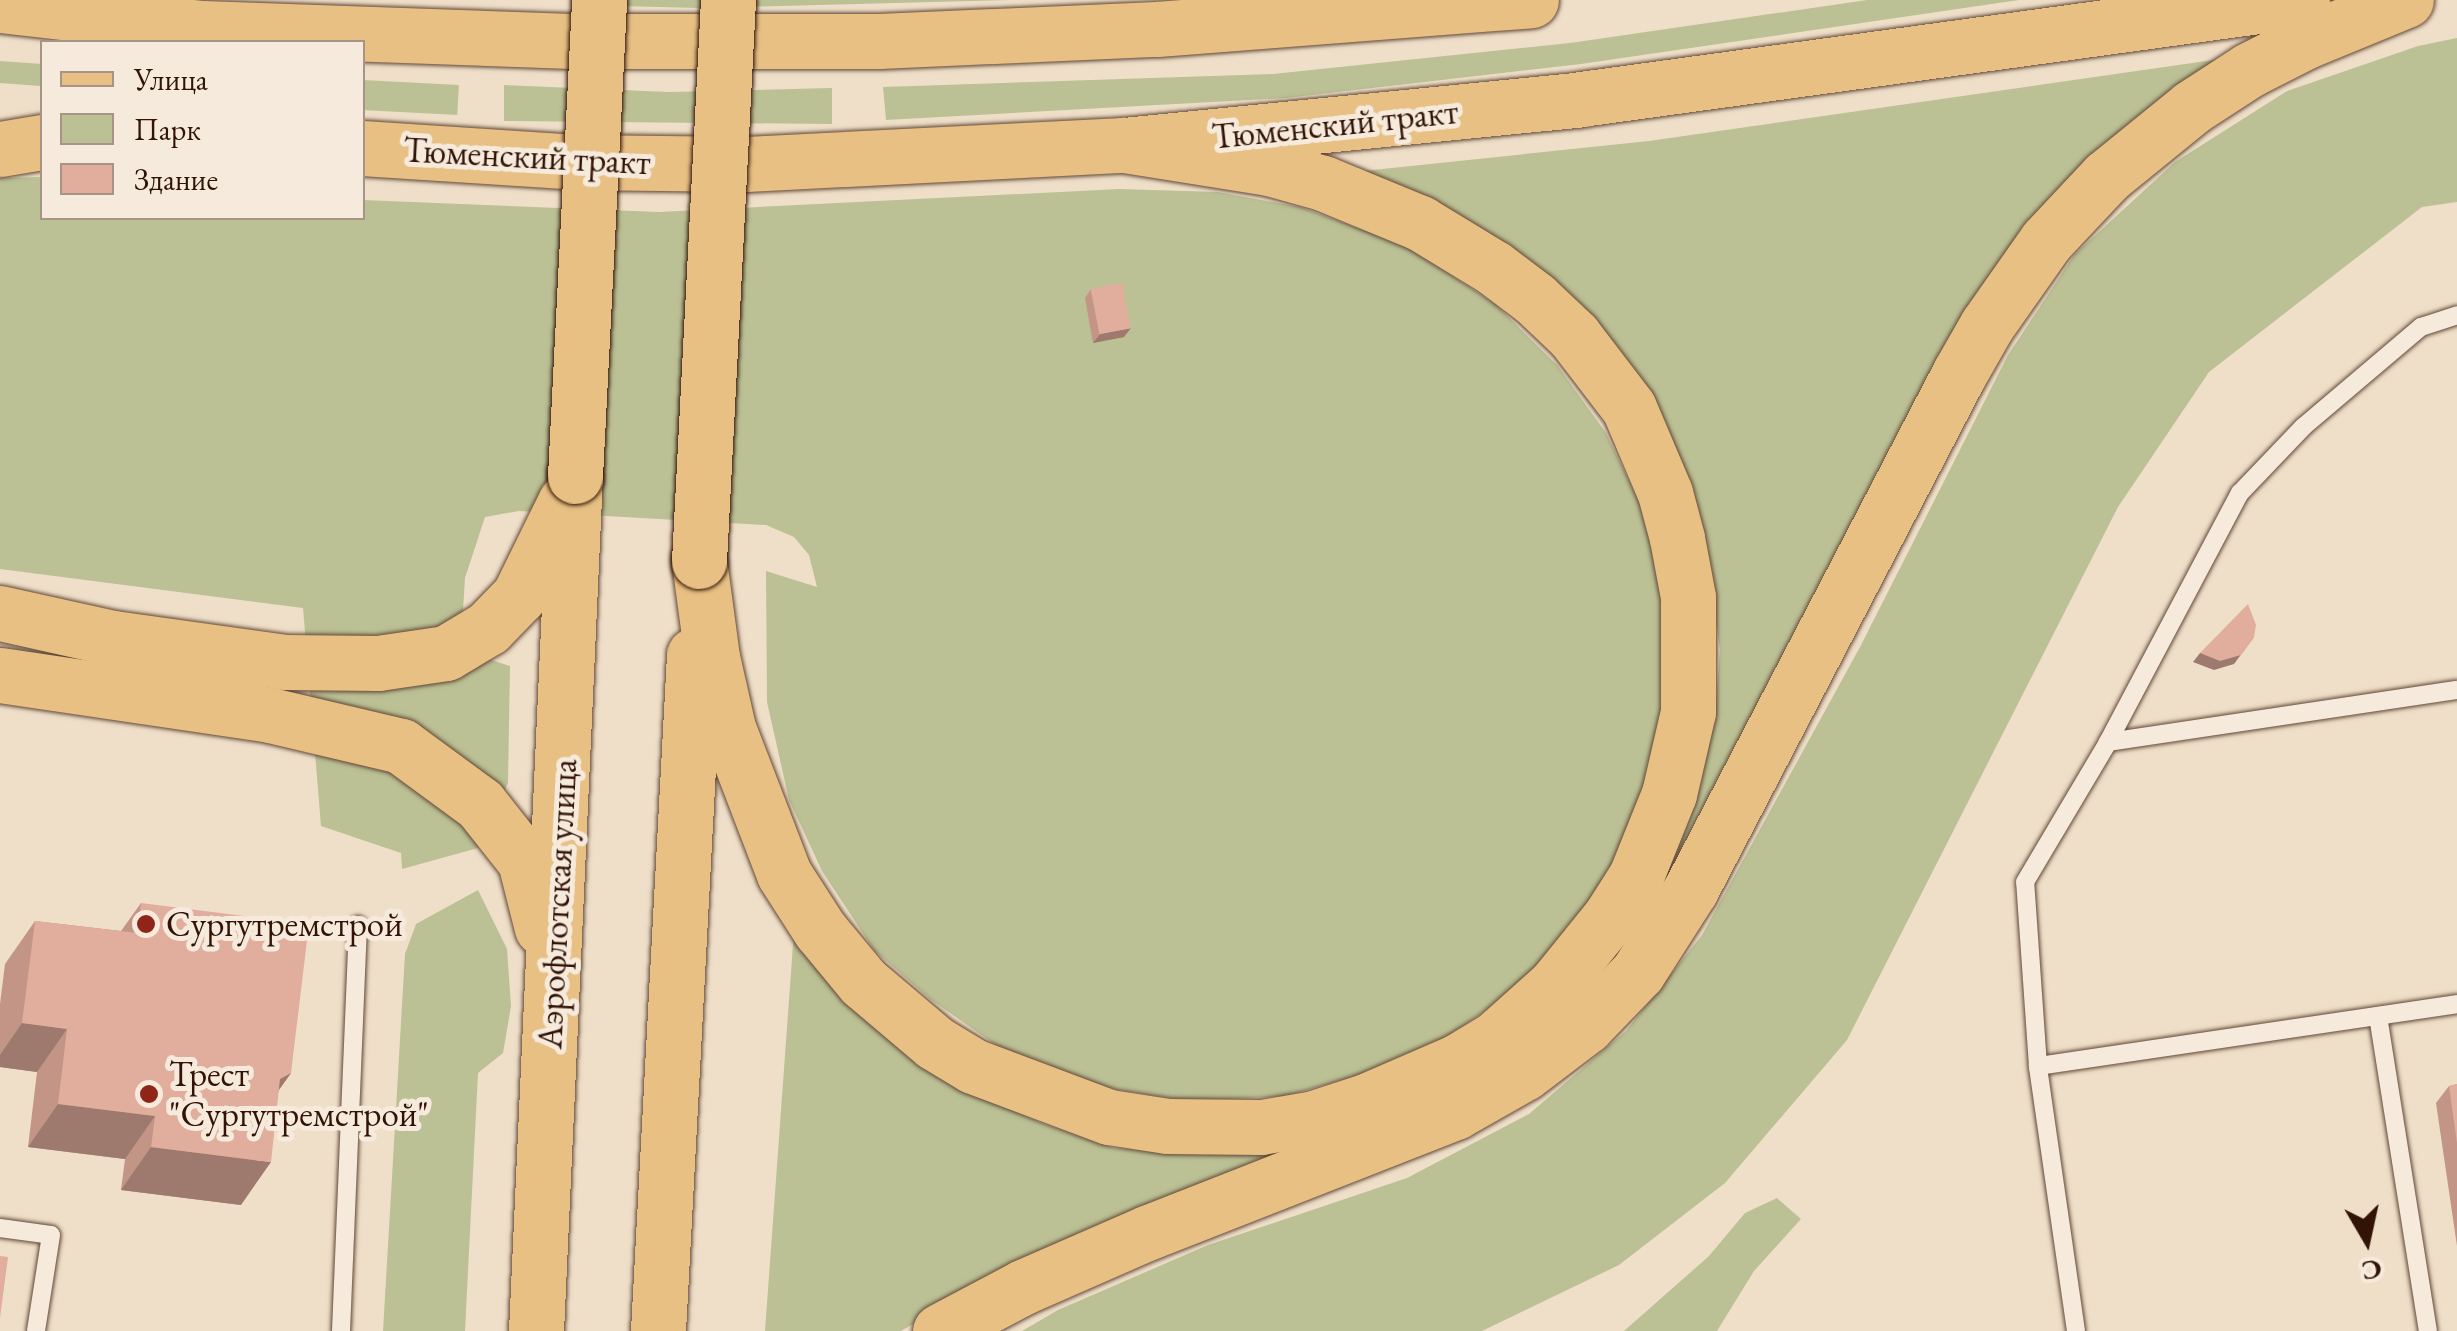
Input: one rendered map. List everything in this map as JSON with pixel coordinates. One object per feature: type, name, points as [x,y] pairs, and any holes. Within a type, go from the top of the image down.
[{"type":"main road","points":[[202,28],[316,0]]},
{"type":"main road","points":[[510,0],[585,20]]},
{"type":"main road","points":[[658,1331],[728,0]]},
{"type":"main road","points":[[1157,28],[1337,0]]},
{"type":"main road","points":[[0,5],[202,28],[585,20],[879,41],[1092,24],[1157,28],[1531,0]]},
{"type":"main road","name":"Тюменский тракт","points":[[365,148],[577,162],[746,164],[1124,145],[1581,99],[2302,0]]},
{"type":"main road","points":[[940,1331],[1023,1286],[1149,1232],[1455,1112],[1524,1073],[1586,1026],[1638,972],[1692,889],[1959,374],[1987,325],[2046,242],[2106,177],[2192,108],[2248,70],[2306,40],[2406,0]]},
{"type":"main road","name":"Аэрофлотская улица","points":[[536,1331],[551,1034],[558,555],[576,476],[585,20]]},
{"type":"main road","points":[[0,113],[40,117]]},
{"type":"main road","points":[[0,149],[40,142]]},
{"type":"main road","points":[[699,561],[712,657],[728,728],[784,874],[820,930],[863,982],[935,1043],[973,1066],[1110,1116],[1166,1126],[1261,1127],[1314,1118],[1413,1082],[1496,1038],[1542,998],[1591,942],[1636,876],[1669,794],[1688,712],[1690,616],[1677,538],[1665,493],[1629,408],[1585,349],[1536,300],[1494,268],[1420,223],[1324,183],[1269,168],[1124,145]]},
{"type":"main road","points":[[0,612],[114,638],[270,660],[378,663],[446,652],[488,628],[558,555]]},
{"type":"main road","points":[[0,675],[270,715],[401,746],[480,804],[525,861],[541,914],[551,1034]]},
{"type":"lane","points":[[2076,1331],[2038,1066],[2025,882],[2108,742],[2240,494],[2304,427],[2421,327],[2457,315]]},
{"type":"lane","points":[[2108,742],[2457,690]]},
{"type":"lane","points":[[341,1331],[358,925]]},
{"type":"lane","points":[[2038,1066],[2457,1004]]},
{"type":"lane","points":[[2378,1016],[2428,1331]]},
{"type":"lane","points":[[0,1228],[51,1235],[36,1331]]},
{"type":"green space","points":[[584,0],[1011,0],[700,8],[618,6]]},
{"type":"green space","points":[[1867,0],[2019,0],[1581,64],[1286,98],[886,120],[883,87],[1273,74],[1570,43]]},
{"type":"green space","points":[[2457,38],[2457,202],[2422,207],[2209,372],[2118,507],[1847,1040],[1725,1183],[1619,1265],[1482,1331],[1022,1331],[1058,1310],[1208,1245],[1407,1178],[1529,1114],[1626,1031],[1702,935],[1860,647],[2008,355],[2075,254],[2175,162],[2287,91],[2418,46]]},
{"type":"green space","points":[[2227,58],[2118,141],[1654,907],[1601,977],[1653,893],[1715,717],[1720,650],[1711,582],[1648,402],[1363,171],[1649,141]]},
{"type":"green space","points":[[0,61],[40,64],[40,86],[0,83]]},
{"type":"green space","points":[[365,80],[459,85],[457,115],[365,110]]},
{"type":"green space","points":[[504,85],[669,92],[832,88],[832,124],[504,121]]},
{"type":"green space","points":[[40,177],[40,220],[365,220],[365,200],[659,212],[1119,189],[1218,192],[1300,207],[1405,245],[1495,304],[1557,365],[1606,433],[1639,502],[1665,599],[1670,694],[1650,774],[1616,861],[1573,931],[1520,987],[1445,1038],[1380,1069],[1285,1096],[1189,1101],[1095,1086],[1006,1052],[930,999],[874,950],[822,871],[789,800],[767,702],[766,571],[817,587],[809,555],[794,537],[766,525],[519,511],[485,517],[465,578],[463,611],[479,656],[510,666],[508,783],[478,848],[402,869],[401,853],[321,826],[303,608],[0,569],[0,178]]},
{"type":"green space","points":[[478,890],[507,949],[511,1006],[503,1053],[478,1073],[465,1331],[383,1331],[405,954],[416,924]]},
{"type":"green space","points":[[794,931],[961,1087],[1039,1122],[1113,1148],[1206,1155],[1325,1139],[1008,1269],[901,1331],[765,1331]]},
{"type":"green space","points":[[1777,1198],[1801,1219],[1754,1271],[1717,1331],[1624,1331],[1709,1256],[1745,1213]]},
{"type":"building","points":[[1122,283],[1131,328],[1099,334],[1091,289]]},
{"type":"building","points":[[2248,604],[2256,625],[2254,637],[2241,655],[2220,661],[2200,653]]},
{"type":"building","name":"Трест \"Сургутремстрой\"","points":[[141,903],[309,924],[291,1073],[280,1079],[271,1162],[151,1147],[155,1116],[58,1104],[67,1029],[22,1023],[35,921],[137,933]]},
{"type":"building","points":[[2457,1084],[2457,1143],[2449,1086]]},
{"type":"building","points":[[0,1256],[8,1257],[0,1318]]},
{"type":"place","name":"Сургутремстрой","points":[[146,924]]},
{"type":"place","name":"Трест \"Сургутремстрой\"","points":[[149,1094]]}]
